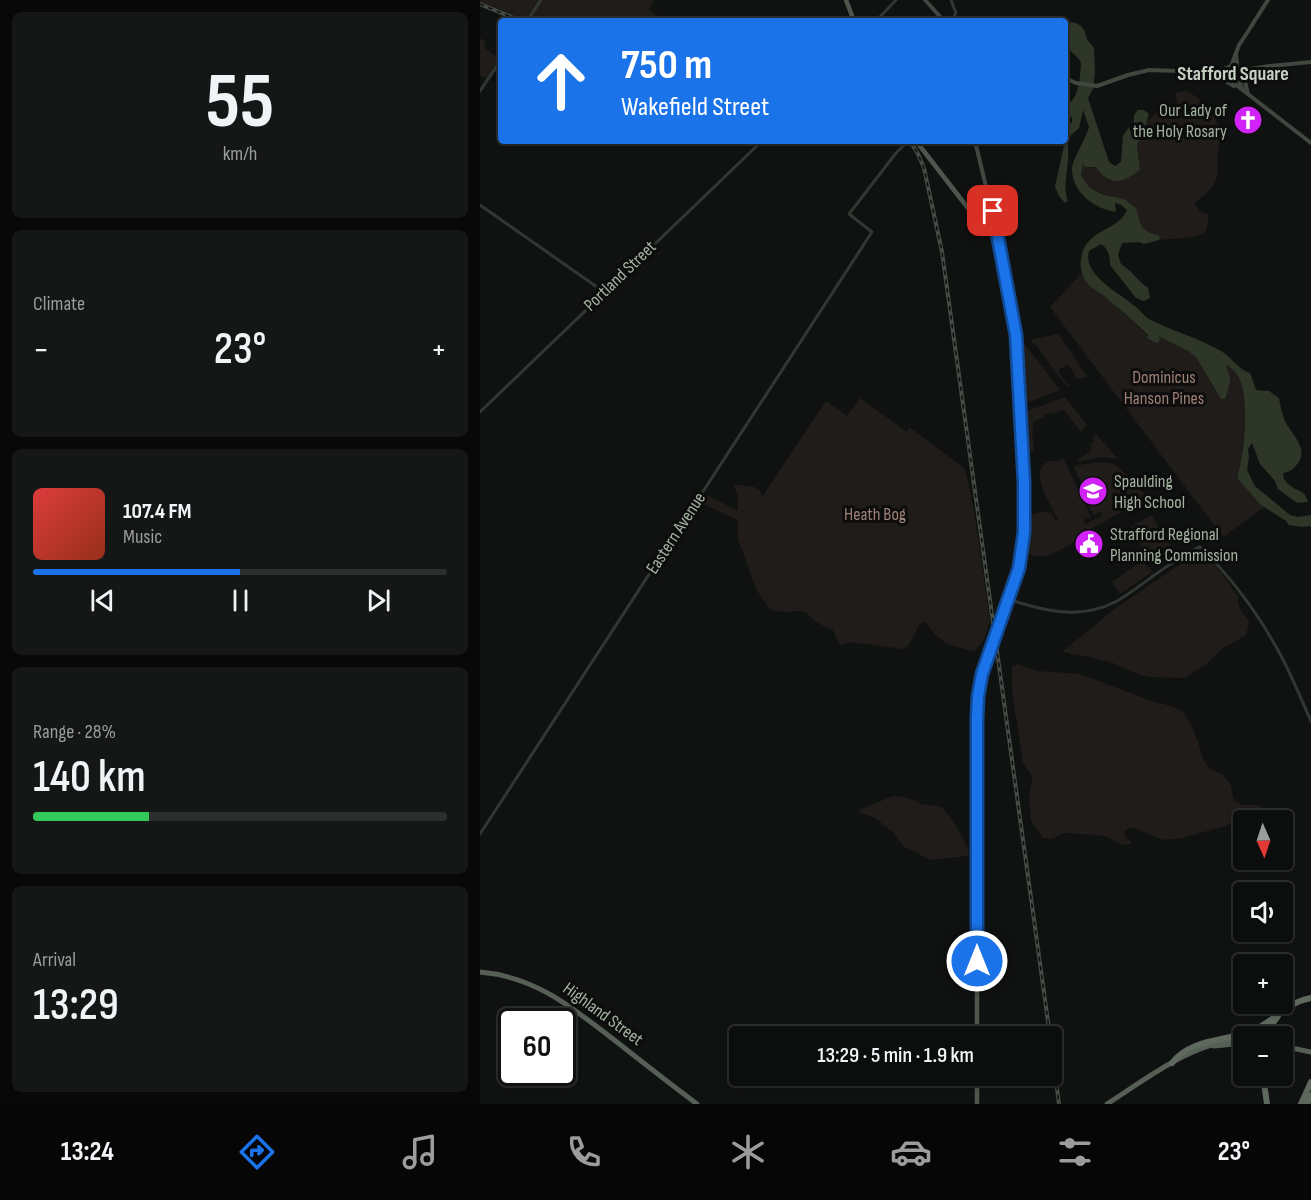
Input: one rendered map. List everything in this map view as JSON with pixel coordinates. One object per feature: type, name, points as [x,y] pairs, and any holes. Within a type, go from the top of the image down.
[{"type":"highway","name":"Highland Street","points":[[480,972],[518,979],[553,995],[576,1010],[697,1104]]},
{"type":"highway","points":[[1293,1003],[1311,998]]},
{"type":"highway","points":[[1172,1063],[1185,1051],[1205,1043],[1243,1034],[1255,1029],[1277,1014]]},
{"type":"highway","points":[[1271,1026],[1280,1014]]},
{"type":"highway","points":[[1107,1104],[1197,1050],[1233,1043]]},
{"type":"highway","points":[[1293,1047],[1311,1050]]},
{"type":"highway","points":[[1301,1104],[1311,1082]]},
{"type":"highway","points":[[1264,1086],[1267,1104]]},
{"type":"highway","points":[[1307,1104],[1311,1095]]},
{"type":"main road","points":[[846,0],[853,18]]},
{"type":"main road","points":[[925,0],[940,18]]},
{"type":"main road","points":[[1268,0],[1226,72],[1229,78],[1243,90],[1311,143]]},
{"type":"main road","points":[[1236,54],[1237,69],[1248,94]]},
{"type":"main road","points":[[1224,69],[1236,54]]},
{"type":"main road","points":[[1212,73],[1230,67],[1237,69],[1311,62]]},
{"type":"main road","points":[[1237,63],[1250,68]]},
{"type":"main road","points":[[1068,79],[1095,86],[1149,69],[1212,73],[1235,79],[1250,68]]},
{"type":"main road","points":[[1212,73],[1243,90]]},
{"type":"main road","points":[[1241,75],[1243,90]]},
{"type":"main road","points":[[918,144],[978,221],[996,228]]},
{"type":"main road","points":[[976,144],[996,228],[1016,335],[1024,482],[1023,545],[1019,568],[986,662],[977,710],[977,1026]]},
{"type":"main road","points":[[977,1086],[977,1104]]},
{"type":"street","points":[[529,18],[541,0]]},
{"type":"street","points":[[879,18],[896,0]]},
{"type":"street","points":[[951,0],[956,11],[954,18]]},
{"type":"street","points":[[480,91],[498,64]]},
{"type":"street","name":"Portland Street","points":[[480,412],[759,144]]},
{"type":"street","name":"Eastern Avenue","points":[[480,834],[872,232],[849,214],[905,144]]},
{"type":"street","points":[[480,205],[604,292]]},
{"type":"street","points":[[1008,599],[1054,612],[1074,613],[1094,610],[1120,598],[1182,556],[1200,547],[1234,586],[1264,626],[1284,661],[1311,721]]},
{"type":"green space","points":[[480,0],[655,0],[649,10],[660,18],[519,18],[480,2]]},
{"type":"green space","points":[[480,38],[486,42],[484,46],[486,49],[498,58],[498,62],[487,79],[480,75]]},
{"type":"green space","points":[[1186,91],[1204,104],[1217,123],[1220,138],[1217,175],[1206,194],[1194,203],[1199,211],[1208,214],[1205,233],[1193,237],[1159,240],[1160,236],[1142,227],[1136,208],[1090,188],[1081,175],[1083,163],[1090,168],[1096,167],[1110,181],[1137,145],[1148,121],[1159,109],[1181,118],[1175,93]]},
{"type":"green space","name":"Dominicus Hanson Pines","points":[[1083,272],[1088,283],[1111,301],[1148,336],[1147,338],[1157,335],[1188,351],[1196,357],[1209,379],[1227,394],[1230,379],[1226,364],[1238,377],[1243,390],[1244,418],[1238,479],[1264,507],[1223,537],[1050,307]]},
{"type":"green space","points":[[1058,334],[1088,377],[1076,378],[1067,364],[1058,371],[1067,384],[1070,384],[1067,386],[1030,340]]},
{"type":"green space","points":[[1020,338],[1060,390],[1024,404]]},
{"type":"green space","points":[[1065,397],[1087,425],[1081,432],[1064,410],[1044,415],[1045,417],[1033,422],[1034,451],[1027,452],[1027,462],[1024,412]]},
{"type":"green space","name":"Heath Bog","points":[[860,398],[907,432],[909,427],[965,469],[974,510],[990,622],[983,641],[974,651],[945,642],[923,622],[908,646],[903,649],[849,642],[841,645],[833,630],[816,622],[807,613],[770,610],[756,589],[738,539],[738,520],[701,503],[705,494],[738,511],[738,496],[734,484],[754,487],[760,490],[762,497],[826,401],[847,416]]},
{"type":"green space","points":[[1096,434],[1117,458],[1101,457],[1078,462],[1092,449],[1090,445]]},
{"type":"green space","points":[[1063,458],[1091,517],[1086,516],[1085,524],[1102,516],[1097,512],[1096,515],[1092,514],[1087,494],[1074,468],[1076,466],[1101,462],[1116,465],[1148,497],[1084,533],[1074,542],[1056,552],[1045,556],[1026,553],[1028,516],[1043,511],[1051,513],[1056,521],[1058,520],[1042,485],[1040,471],[1047,463],[1061,462],[1060,459]]},
{"type":"green space","points":[[1151,515],[1173,550],[1152,563],[1130,528]]},
{"type":"green space","points":[[1198,552],[1215,566],[1238,596],[1242,613],[1249,621],[1246,635],[1222,649],[1206,664],[1184,678],[1140,675],[1113,663],[1062,652],[1117,607]]},
{"type":"green space","points":[[1143,560],[1152,572],[1120,594],[1112,582]]},
{"type":"green space","points":[[1018,664],[1037,671],[1080,674],[1182,711],[1191,724],[1203,759],[1209,768],[1223,775],[1231,785],[1236,802],[1243,805],[1259,805],[1262,809],[1233,810],[1233,822],[1182,838],[1163,840],[1129,828],[1124,834],[1132,844],[1121,845],[1111,838],[1068,833],[1051,839],[1043,838],[1031,820],[1029,797],[1032,776],[1023,763],[1012,690],[1012,667]]},
{"type":"green space","points":[[893,796],[915,800],[920,804],[942,807],[965,842],[969,852],[967,856],[931,860],[903,846],[894,833],[875,818],[859,812],[861,809]]},
{"type":"shaded area","points":[[1068,22],[1080,25],[1094,48],[1093,89],[1088,98],[1109,162],[1115,166],[1121,162],[1123,136],[1129,127],[1131,133],[1134,130],[1136,112],[1144,110],[1149,114],[1137,145],[1140,170],[1128,178],[1116,181],[1106,178],[1096,167],[1085,167],[1083,164],[1081,175],[1090,188],[1104,195],[1124,199],[1136,208],[1142,227],[1160,236],[1159,240],[1144,244],[1122,243],[1118,255],[1121,264],[1148,288],[1150,298],[1144,301],[1136,298],[1110,265],[1108,253],[1101,244],[1089,251],[1088,260],[1091,268],[1104,283],[1147,318],[1221,351],[1250,373],[1256,390],[1269,391],[1279,398],[1285,421],[1298,441],[1301,452],[1301,457],[1295,467],[1283,473],[1284,479],[1303,493],[1308,502],[1297,503],[1278,489],[1275,481],[1260,464],[1252,443],[1248,449],[1247,470],[1255,486],[1290,515],[1298,517],[1311,515],[1311,526],[1289,525],[1261,505],[1238,479],[1244,439],[1245,408],[1241,383],[1233,370],[1226,365],[1230,384],[1225,399],[1221,399],[1196,357],[1158,336],[1160,340],[1157,343],[1147,338],[1148,335],[1090,286],[1082,274],[1081,257],[1085,246],[1094,237],[1120,220],[1127,210],[1115,203],[1116,212],[1093,203],[1080,192],[1073,177],[1073,164],[1089,127],[1083,110],[1079,128],[1068,138],[1068,127],[1072,122],[1072,117],[1068,116],[1068,104],[1076,93],[1081,62],[1068,50]]},
{"type":"shaded area","points":[[1053,144],[1068,144],[1066,195],[1068,201],[1065,203],[1055,187],[1064,146]]},
{"type":"railway","points":[[480,4],[514,18]]},
{"type":"railway","points":[[912,144],[924,168],[942,252],[1049,1026]]},
{"type":"railway","points":[[1057,1086],[1059,1104]]},
{"type":"place","name":"Our Lady of the Holy Rosary","points":[[1248,120]]},
{"type":"place","name":"Spaulding High School","points":[[1093,491]]},
{"type":"place","name":"Strafford Regional Planning Commission","points":[[1089,544]]},
{"type":"district","name":"Stafford Square","points":[[1233,74]]},
{"type":"route","points":[[977,961],[978,696],[989,652],[1019,568],[1024,532],[1024,482],[1016,335],[993,211]]}]
